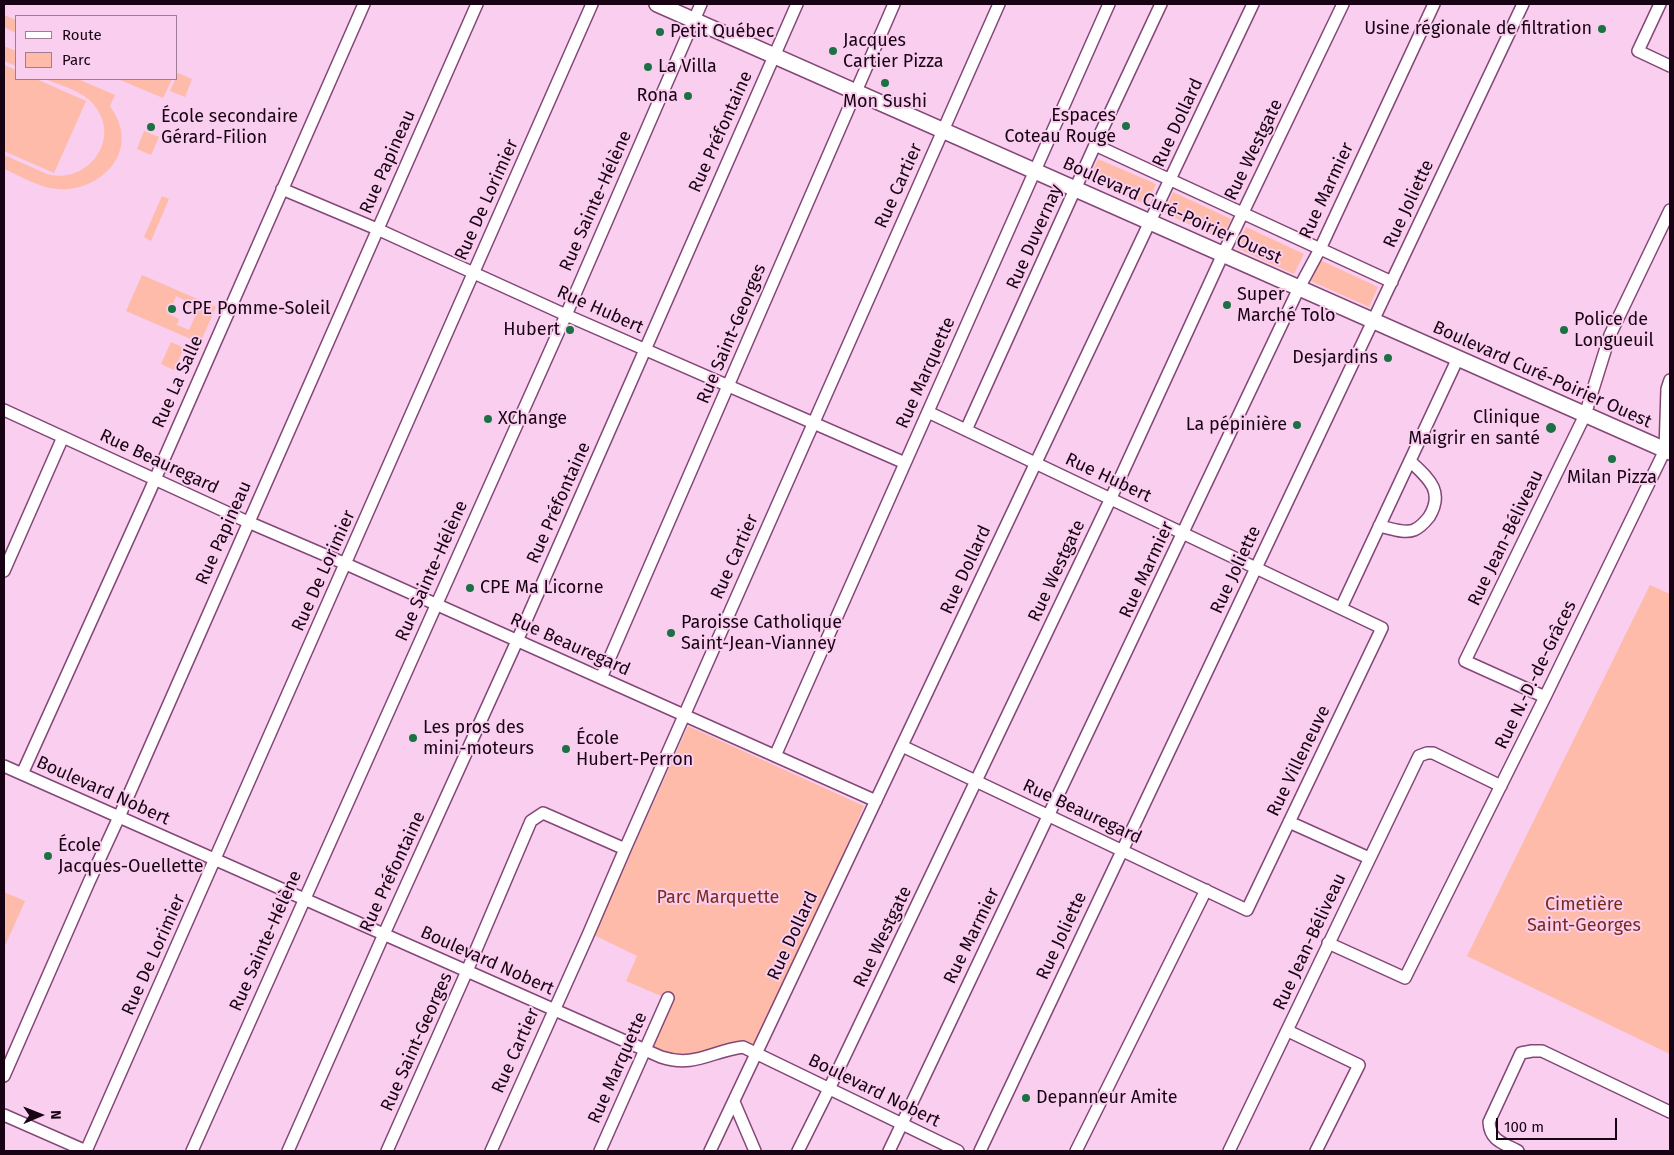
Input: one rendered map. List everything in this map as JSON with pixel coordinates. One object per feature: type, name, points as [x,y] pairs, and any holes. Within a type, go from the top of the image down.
[{"type":"main road","name":"Boulevard Curé-Poirier Ouest","points":[[657,4],[1668,451]]},
{"type":"street","name":"Rue La Salle","points":[[22,774],[155,479],[364,4]]},
{"type":"street","name":"Rue Papineau","points":[[4,1076],[477,4]]},
{"type":"street","name":"Rue De Lorimier","points":[[86,1151],[592,4]]},
{"type":"street","name":"Rue Sainte-Hélène","points":[[192,1151],[566,315],[701,4]]},
{"type":"street","name":"Rue Préfontaine","points":[[288,1151],[517,641],[797,4]]},
{"type":"street","name":"Rue Saint-Georges","points":[[601,678],[894,4]]},
{"type":"street","name":"Rue Cartier","points":[[491,1151],[999,4]]},
{"type":"street","name":"Rue Marquette","points":[[776,756],[1109,4]]},
{"type":"street","name":"Rue Duvernay","points":[[966,430],[1161,4]]},
{"type":"street","name":"Rue Dollard","points":[[710,1151],[1253,4]]},
{"type":"street","name":"Rue Westgate","points":[[798,1151],[1111,498],[1223,254],[1343,4]]},
{"type":"street","name":"Rue Marmier","points":[[889,1151],[1299,288],[1320,249],[1434,4]]},
{"type":"street","name":"Rue Joliette","points":[[980,1151],[1523,4]]},
{"type":"street","points":[[1660,4],[1638,51],[1670,66]]},
{"type":"street","name":"Boulevard Curé-Poirier Ouest","points":[[1095,145],[1392,282]]},
{"type":"street","name":"Rue Hubert","points":[[282,189],[905,462]]},
{"type":"street","name":"Rue Jean-Béliveau","points":[[1545,697],[1465,661],[1585,415],[1610,335],[1670,210]]},
{"type":"street","points":[[1341,608],[1458,358]]},
{"type":"street","name":"Rue N.-D.-de-Grâces","points":[[1328,943],[1406,978],[1668,451],[1667,389],[1670,380]]},
{"type":"street","name":"Rue Beauregard","points":[[4,410],[248,522],[876,801]]},
{"type":"street","name":"Rue Hubert","points":[[928,412],[1382,628]]},
{"type":"street","points":[[4,571],[63,437]]},
{"type":"street","points":[[1379,526],[1404,531],[1414,530],[1425,523],[1432,512],[1436,500],[1434,488],[1428,478],[1410,461]]},
{"type":"street","name":"Rue Villeneuve","points":[[1247,910],[1382,628]]},
{"type":"street","name":"Rue Beauregard","points":[[902,746],[1247,910]]},
{"type":"street","name":"Rue Jean-Béliveau","points":[[1230,1151],[1419,756],[1427,752],[1433,753],[1501,786]]},
{"type":"street","name":"Boulevard Nobert","points":[[4,766],[645,1050],[674,1061],[687,1062],[705,1058],[731,1048],[743,1047],[958,1151]]},
{"type":"street","name":"Rue Saint-Georges","points":[[387,1151],[467,972],[531,821],[544,813],[625,849]]},
{"type":"street","points":[[1289,822],[1369,858]]},
{"type":"street","points":[[1076,1151],[1206,890]]},
{"type":"street","name":"Rue Marquette","points":[[600,1151],[668,998]]},
{"type":"street","points":[[1288,1031],[1359,1065],[1316,1151]]},
{"type":"street","points":[[1518,1151],[1496,1140],[1489,1130],[1489,1122],[1521,1053],[1542,1051],[1670,1112]]},
{"type":"street","points":[[734,1102],[755,1151]]},
{"type":"street","points":[[4,1115],[86,1151]]},
{"type":"green space","points":[[4,15],[15,20],[15,32],[4,27]]},
{"type":"green space","points":[[4,46],[15,51],[15,66],[4,61]]},
{"type":"green space","points":[[4,65],[15,70],[15,80],[38,80],[86,101],[54,173],[4,151]]},
{"type":"green space","points":[[178,73],[192,79],[185,97],[170,91],[175,80],[178,80]]},
{"type":"green space","points":[[48,80],[80,80],[115,95],[110,106],[121,131],[121,144],[112,166],[94,181],[70,189],[51,188],[37,184],[4,169],[4,155],[47,174],[61,176],[74,173],[86,167],[95,158],[101,147],[104,135],[103,122],[93,103],[74,90]]},
{"type":"green space","points":[[120,80],[172,80],[163,98]]},
{"type":"green space","points":[[144,131],[159,137],[151,155],[137,149]]},
{"type":"green space","points":[[1098,159],[1156,184],[1147,205],[1089,180]]},
{"type":"green space","points":[[1173,192],[1231,219],[1222,239],[1164,213]]},
{"type":"green space","points":[[162,196],[169,199],[151,241],[144,237]]},
{"type":"green space","points":[[1246,227],[1304,254],[1294,274],[1236,248]]},
{"type":"green space","points":[[1320,260],[1378,287],[1369,307],[1311,281]]},
{"type":"green space","name":"CPE Pomme-Soleil","points":[[142,275],[216,307],[200,343],[126,311]],"holes":[[[176,296],[188,302],[188,308],[191,304],[194,305],[193,310],[197,312],[189,330],[177,325],[179,319],[169,314]]]},
{"type":"green space","points":[[171,342],[184,348],[174,370],[161,364]]},
{"type":"green space","name":"Cimetière Saint-Georges","points":[[1650,585],[1670,594],[1670,1054],[1467,956]]},
{"type":"green space","name":"Parc Marquette","points":[[688,726],[864,806],[757,1054],[739,1045],[693,1058],[645,1050],[668,999],[626,981],[637,956],[594,935]]},
{"type":"green space","points":[[4,892],[25,901],[4,948]]},
{"type":"place","name":"Usine régionale de filtration","points":[[1602,29]]},
{"type":"place","name":"Petit Québec","points":[[660,32]]},
{"type":"place","name":"Jacques Cartier Pizza","points":[[833,51]]},
{"type":"place","name":"La Villa","points":[[648,67]]},
{"type":"place","name":"Mon Sushi","points":[[885,83]]},
{"type":"place","name":"Rona","points":[[688,96]]},
{"type":"place","name":"Espaces Coteau Rouge","points":[[1126,126]]},
{"type":"place","name":"École secondaire Gérard-Filion","points":[[151,127]]},
{"type":"place","name":"Super Marché Tolo","points":[[1227,305]]},
{"type":"place","name":"CPE Pomme-Soleil","points":[[172,309]]},
{"type":"place","name":"Hubert","points":[[570,330]]},
{"type":"place","name":"Police de Longueuil","points":[[1564,330]]},
{"type":"place","name":"Desjardins","points":[[1388,358]]},
{"type":"place","name":"XChange","points":[[488,419]]},
{"type":"place","name":"La pépinière","points":[[1297,425]]},
{"type":"place","name":"Clinique Maigrir en santé","points":[[1551,428]]},
{"type":"place","name":"Milan Pizza","points":[[1612,459]]},
{"type":"place","name":"CPE Ma Licorne","points":[[470,588]]},
{"type":"place","name":"Paroisse Catholique Saint-Jean-Vianney","points":[[671,633]]},
{"type":"place","name":"Les pros des mini-moteurs","points":[[413,738]]},
{"type":"place","name":"École Hubert-Perron","points":[[566,749]]},
{"type":"place","name":"École Jacques-Ouellette","points":[[48,856]]},
{"type":"place","name":"Depanneur Amite","points":[[1026,1098]]}]
